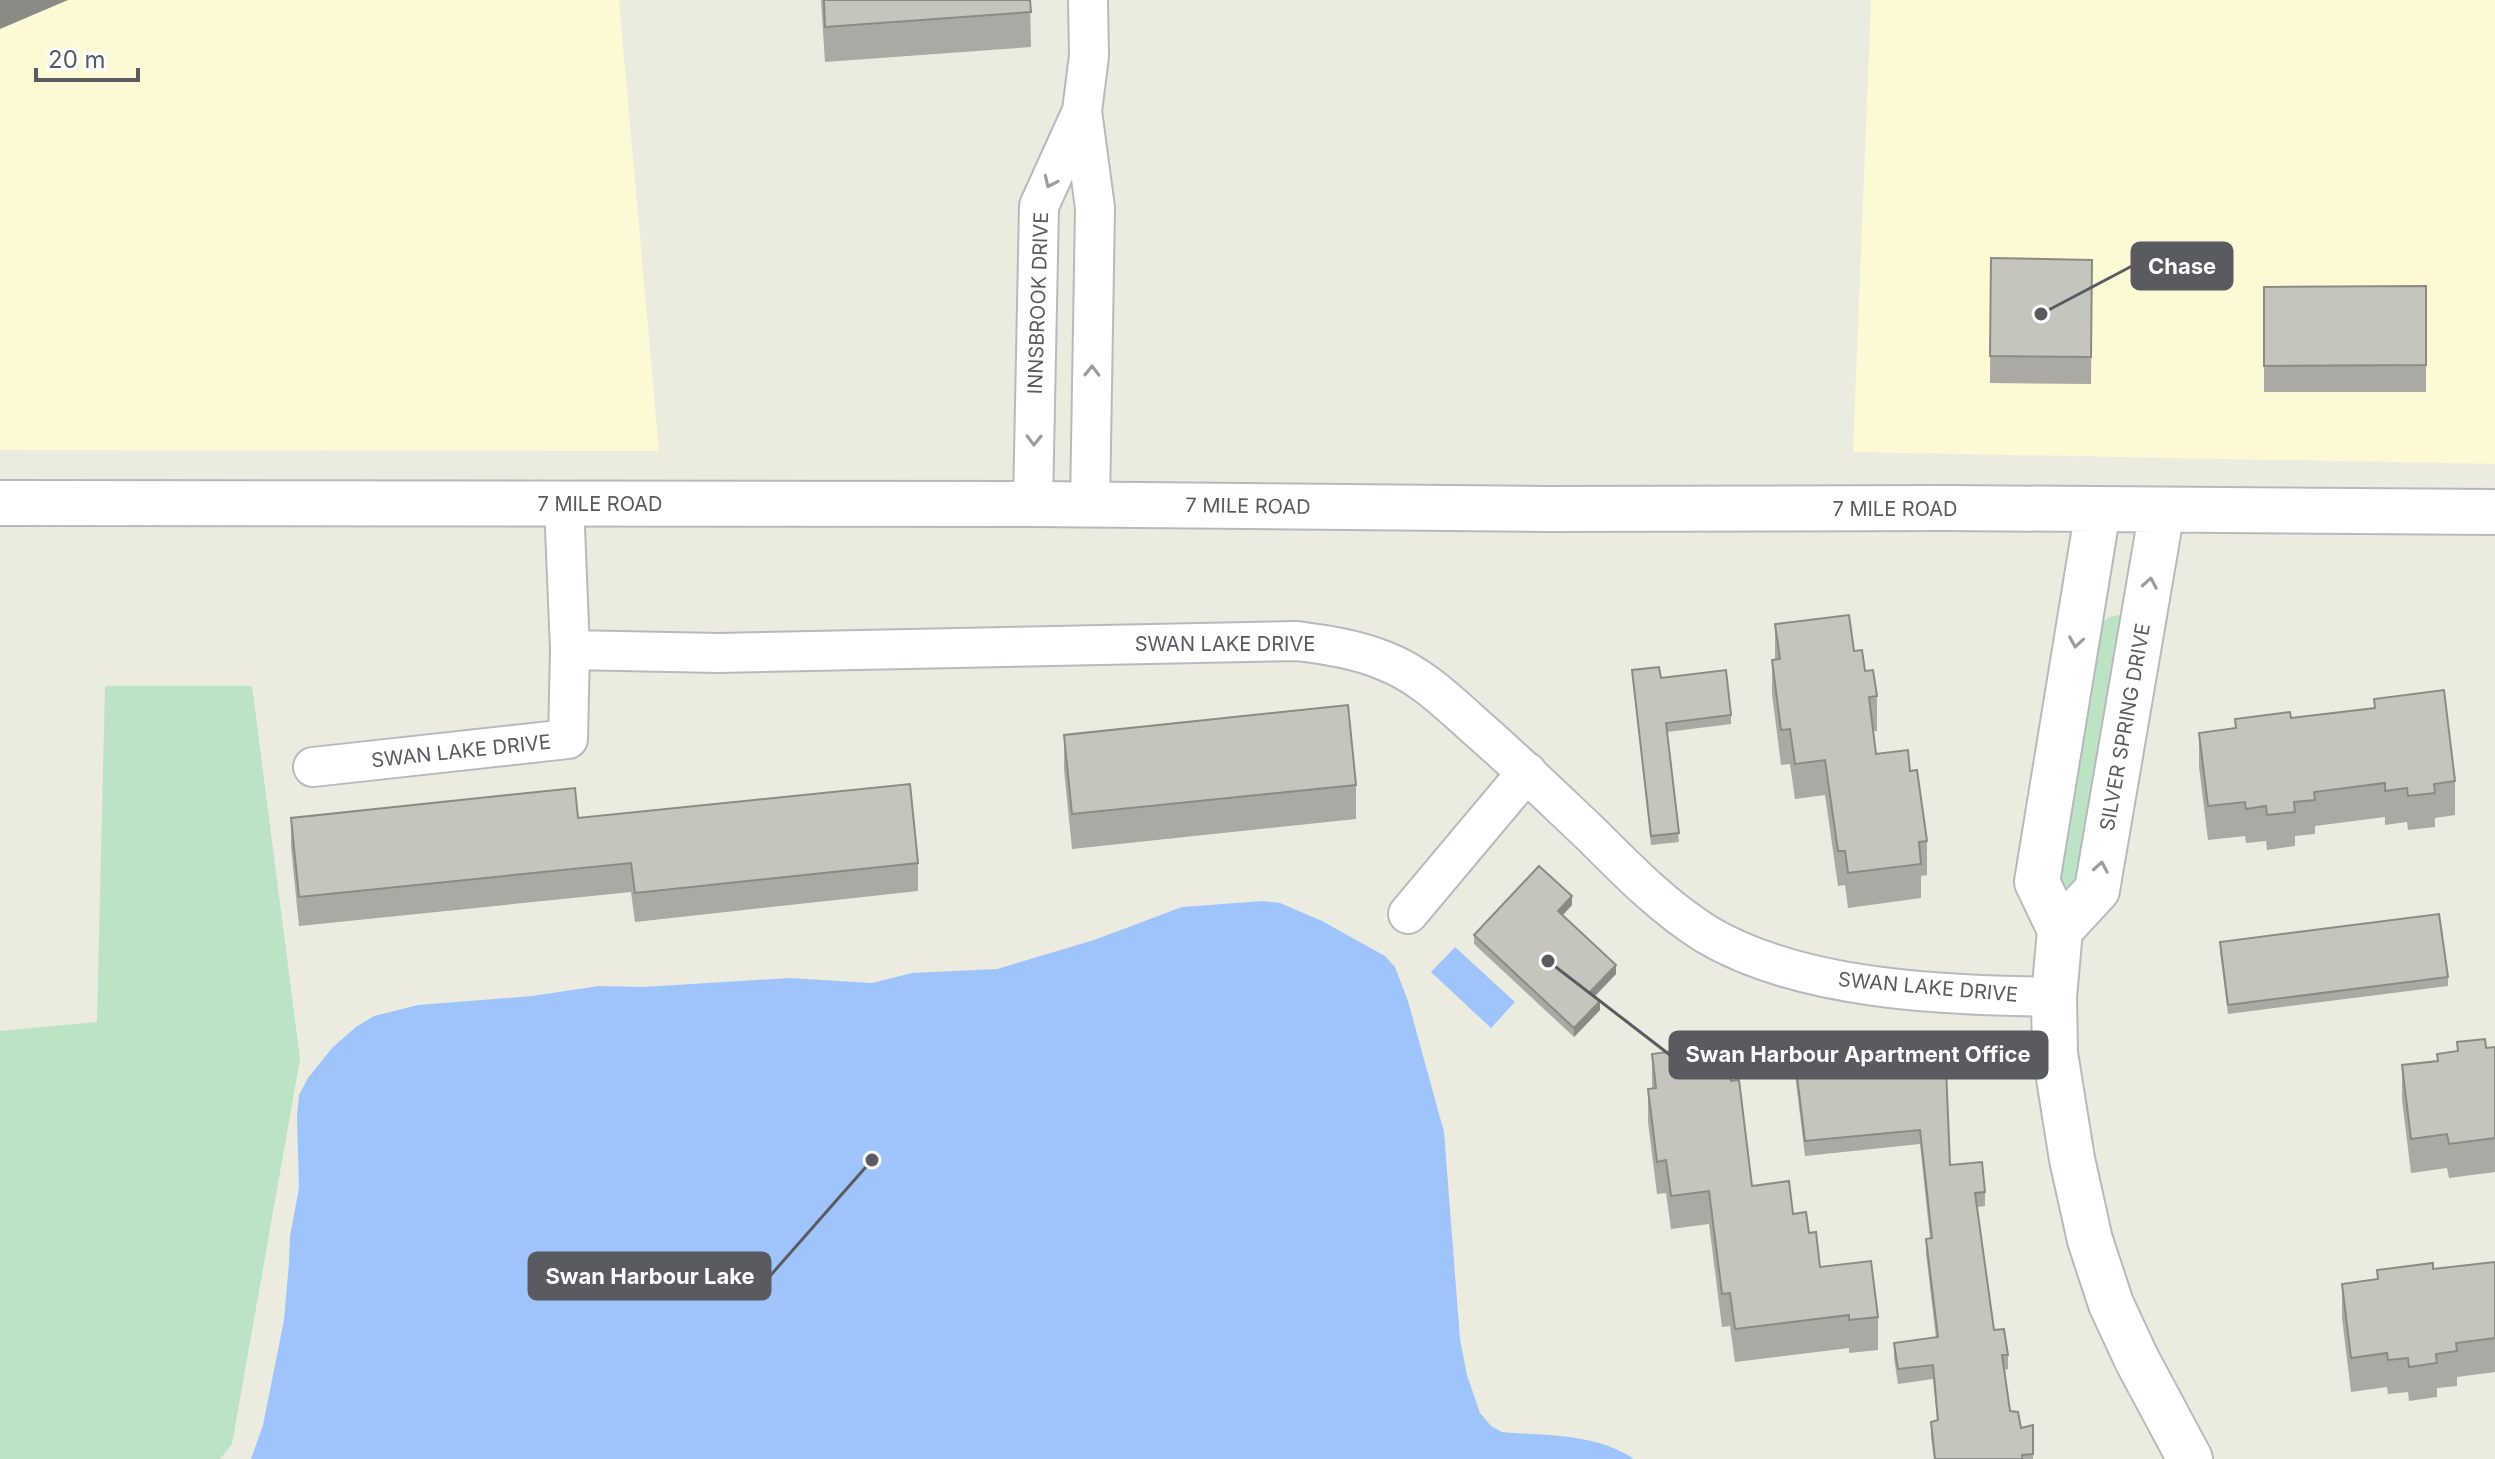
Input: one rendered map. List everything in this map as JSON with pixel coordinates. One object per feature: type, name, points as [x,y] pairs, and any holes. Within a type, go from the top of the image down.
[{"type":"street","name":"INNSBROOK DRIVE","points":[[1088,0],[1089,56],[1082,111],[1095,208],[1090,505]]},
{"type":"street","name":"INNSBROOK DRIVE","points":[[1033,504],[1039,206],[1082,111]]},
{"type":"street","name":"7 MILE ROAD","points":[[0,503],[1033,504],[2495,512]]},
{"type":"street","name":"SWAN LAKE DRIVE","points":[[313,767],[568,739],[570,650],[564,504]]},
{"type":"street","points":[[2098,510],[2037,882],[2060,930],[2054,997],[2055,1053],[2081,1204],[2099,1272],[2137,1360],[2190,1459]]},
{"type":"street","name":"SILVER SPRING DRIVE","points":[[2060,930],[2097,890],[2162,510]]},
{"type":"street","name":"SWAN LAKE DRIVE","points":[[570,650],[719,653],[1297,641],[1343,647],[1387,661],[1427,684],[1527,772],[1647,889],[1708,935],[1795,970],[1854,983],[1984,995],[2054,997]]},
{"type":"street","points":[[1408,914],[1527,772]]},
{"type":"shaded area","points":[[0,0],[619,0],[659,451],[0,450]]},
{"type":"shaded area","points":[[1871,0],[2495,0],[2495,464],[1853,452]]},
{"type":"green space","points":[[2119,615],[2127,619],[2083,886],[2067,894],[2055,881],[2102,623],[2109,617]]},
{"type":"green space","points":[[105,686],[252,686],[300,1059],[232,1444],[220,1459],[0,1459],[0,1031],[97,1022]]},
{"type":"water","points":[[1263,901],[1280,903],[1322,921],[1385,956],[1395,967],[1408,1001],[1444,1132],[1460,1339],[1467,1375],[1480,1413],[1491,1426],[1502,1432],[1587,1440],[1634,1459],[251,1459],[263,1425],[284,1320],[290,1236],[299,1188],[299,1095],[308,1078],[332,1048],[374,1016],[418,1005],[532,996],[599,986],[643,987],[789,978],[872,983],[912,973],[997,969],[1094,940],[1182,907]]},
{"type":"water","points":[[1455,947],[1515,1002],[1491,1028],[1431,972]]},
{"type":"building","points":[[824,0],[1030,0],[1031,12],[825,27]]},
{"type":"building","points":[[1991,258],[2092,260],[2091,357],[1990,356]]},
{"type":"building","points":[[2426,286],[2426,365],[2264,366],[2264,287]]},
{"type":"building","points":[[1849,615],[1854,651],[1862,650],[1865,671],[1873,670],[1877,696],[1869,697],[1876,754],[1908,750],[1910,771],[1917,770],[1927,841],[1919,842],[1921,864],[1848,873],[1845,851],[1838,851],[1825,760],[1795,764],[1790,729],[1781,730],[1772,660],[1780,659],[1775,624]]},
{"type":"building","points":[[1659,667],[1661,678],[1726,670],[1731,715],[1666,723],[1679,833],[1651,836],[1632,670]]},
{"type":"building","points":[[2444,690],[2455,781],[2434,784],[2435,793],[2408,796],[2407,788],[2385,791],[2385,783],[2314,792],[2315,800],[2294,802],[2295,812],[2267,815],[2266,806],[2246,809],[2245,802],[2208,806],[2199,733],[2236,728],[2235,719],[2290,712],[2291,718],[2375,708],[2374,699]]},
{"type":"building","points":[[1348,705],[1356,785],[1072,814],[1064,735]]},
{"type":"building","points":[[910,784],[918,863],[635,893],[631,863],[299,897],[291,818],[575,788],[578,818]]},
{"type":"building","points":[[1539,866],[1572,896],[1558,911],[1616,965],[1590,992],[1600,1001],[1574,1028],[1474,935]]},
{"type":"building","points":[[2439,914],[2448,977],[2228,1005],[2220,942]]},
{"type":"building","points":[[2485,1039],[2486,1048],[2495,1047],[2495,1138],[2449,1144],[2447,1134],[2411,1139],[2402,1065],[2438,1061],[2437,1054],[2458,1051],[2457,1042]]},
{"type":"building","points":[[1945,1042],[1950,1165],[1982,1162],[1985,1192],[1975,1193],[1994,1330],[2004,1329],[2008,1355],[2002,1355],[2010,1411],[2018,1412],[2021,1428],[2033,1425],[2033,1454],[2022,1455],[2022,1459],[1935,1459],[1931,1422],[1938,1420],[1933,1365],[1898,1369],[1894,1343],[1938,1337],[1926,1239],[1932,1238],[1920,1130],[1805,1141],[1795,1060]]},
{"type":"building","points":[[1726,1044],[1731,1081],[1739,1080],[1752,1186],[1789,1181],[1793,1214],[1806,1212],[1809,1233],[1816,1232],[1820,1267],[1871,1261],[1878,1317],[1849,1320],[1849,1315],[1735,1329],[1730,1293],[1722,1294],[1709,1191],[1671,1196],[1666,1160],[1657,1162],[1648,1089],[1656,1088],[1652,1054]]},
{"type":"building","points":[[2495,1262],[2495,1338],[2456,1343],[2457,1351],[2436,1354],[2437,1363],[2409,1367],[2408,1358],[2388,1360],[2387,1353],[2351,1358],[2342,1284],[2378,1279],[2377,1270],[2433,1263],[2433,1269]]},
{"type":"place","name":"Chase","points":[[2041,314]]},
{"type":"place","name":"Swan Harbour Apartment Office","points":[[1548,961]]},
{"type":"place","name":"Swan Harbour Lake","points":[[872,1160]]}]
